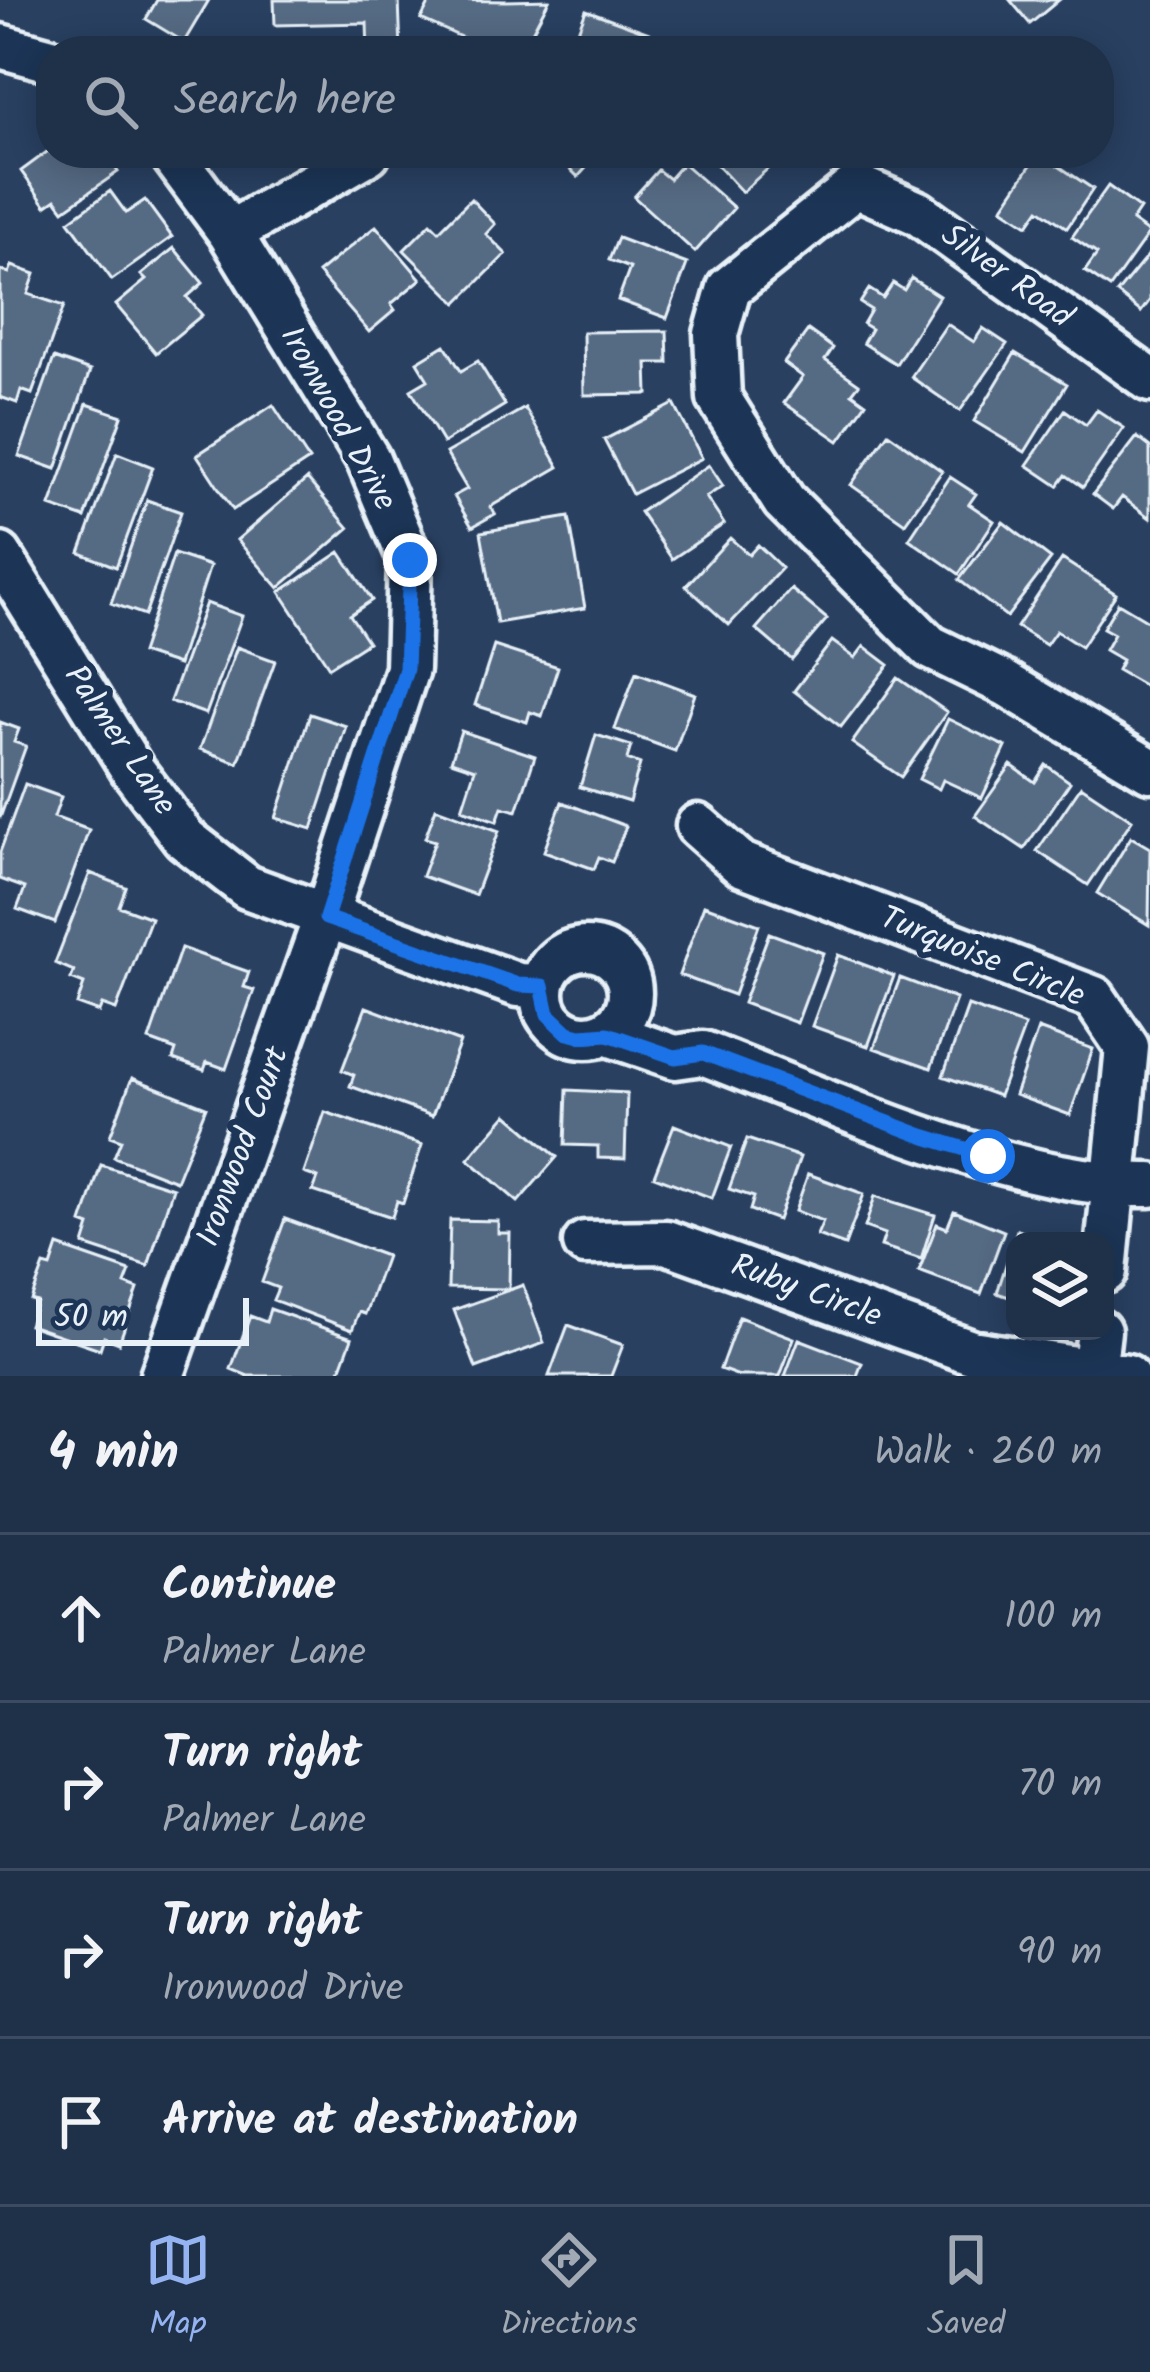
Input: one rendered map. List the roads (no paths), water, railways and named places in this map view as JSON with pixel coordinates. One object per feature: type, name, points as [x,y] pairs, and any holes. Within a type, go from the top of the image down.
[{"type":"street","points":[[0,46],[36,56]]},
{"type":"street","name":"Ironwood Drive","points":[[182,168],[230,233],[368,459],[410,560],[406,669],[326,918]]},
{"type":"street","points":[[230,233],[342,168]]},
{"type":"street","name":"Silver Road","points":[[1150,380],[918,213],[856,187],[729,288],[716,334],[719,398],[784,501],[930,647],[1006,684],[1150,770]]},
{"type":"street","name":"Palmer Lane","points":[[0,555],[132,769],[184,838],[247,887],[518,985],[542,986]]},
{"type":"street","name":"Turquoise Circle","points":[[698,826],[741,864],[1094,998],[1127,1048],[1132,1185],[1114,1242]]},
{"type":"street","name":"Ironwood Court","points":[[162,1376],[326,918]]},
{"type":"street","points":[[618,1022],[630,995],[622,967],[598,950],[583,949],[556,960],[542,986],[543,1000],[556,1024],[581,1036],[618,1022],[688,1031],[703,1053],[923,1136],[1063,1176],[1132,1185]]},
{"type":"street","name":"Ruby Circle","points":[[585,1243],[666,1242],[971,1352],[1111,1375]]},
{"type":"street","points":[[1101,1340],[1111,1375]]}]
